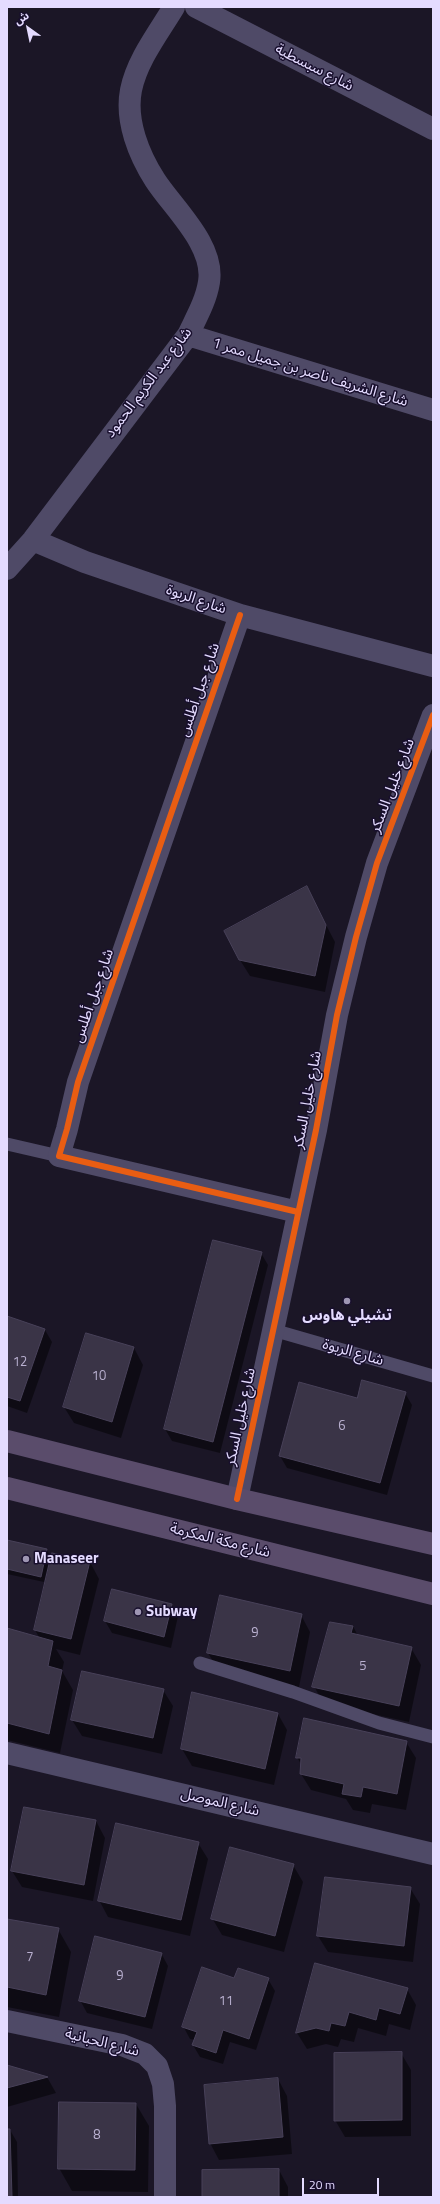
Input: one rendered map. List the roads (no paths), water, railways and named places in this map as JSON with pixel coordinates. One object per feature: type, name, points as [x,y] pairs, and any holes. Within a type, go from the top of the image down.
[{"type":"main road","points":[[7,1441],[237,1499],[433,1544]]},
{"type":"main road","name":"شارع مكة المكرمة","points":[[7,1488],[433,1594]]},
{"type":"street","name":"شارع عبد الكريم الحمود","points":[[7,569],[33,540],[188,335],[204,304],[210,281],[207,257],[196,236],[152,174],[139,152],[130,118],[131,90],[142,59],[174,7]]},
{"type":"street","name":"شارع سبسطية","points":[[196,7],[433,129]]},
{"type":"street","name":"شارع الشريف ناصر بن جميل ممر 1","points":[[188,335],[433,410]]},
{"type":"street","name":"شارع الربوة","points":[[33,540],[85,562],[240,615],[433,666]]},
{"type":"street","name":"شارع جبل أطلس","points":[[59,1156],[68,1129],[78,1082],[240,615]]},
{"type":"street","name":"شارع خليل السكر","points":[[237,1499],[316,1130],[337,1015],[356,937],[377,863],[433,715]]},
{"type":"street","points":[[59,1156],[298,1212]]},
{"type":"street","name":"شارع الموصل","points":[[7,1753],[433,1854]]},
{"type":"street","name":"شارع الحبانية","points":[[7,2022],[122,2045],[145,2054],[157,2066],[163,2084],[165,2106],[165,2197]]},
{"type":"lane","points":[[7,1144],[59,1156]]},
{"type":"lane","name":"شارع الربوة","points":[[273,1330],[433,1376]]},
{"type":"lane","points":[[200,1663],[293,1692],[379,1723],[433,1737]]},
{"type":"place","name":"تشيلي هاوس","points":[[347,1301]]},
{"type":"place","name":"Manaseer","points":[[26,1559]]},
{"type":"place","name":"Subway","points":[[138,1612]]}]
